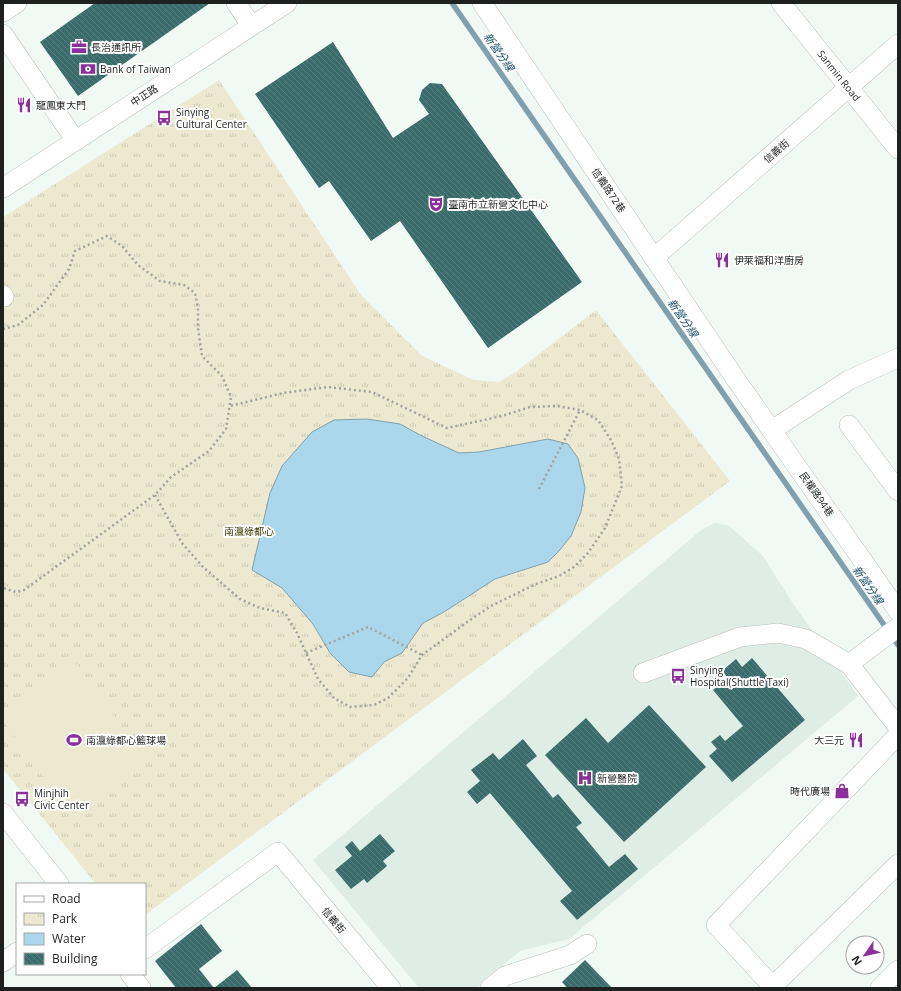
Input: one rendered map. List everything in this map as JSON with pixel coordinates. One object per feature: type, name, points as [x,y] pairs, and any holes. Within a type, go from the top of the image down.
[{"type":"street","points":[[3,12],[17,3]]},
{"type":"street","points":[[236,3],[251,25]]},
{"type":"street","name":"中正路","points":[[3,188],[251,25],[287,3]]},
{"type":"street","name":"信義路72巷","points":[[482,3],[735,378]]},
{"type":"street","name":"Sanmin Road","points":[[781,3],[898,149]]},
{"type":"street","points":[[3,34],[76,141]]},
{"type":"street","name":"信義街","points":[[654,258],[898,44]]},
{"type":"street","points":[[772,430],[849,380],[898,358]]},
{"type":"street","name":"民權路94巷","points":[[735,378],[898,611]]},
{"type":"street","points":[[849,425],[898,491]]},
{"type":"street","points":[[849,664],[868,648],[897,628]]},
{"type":"street","points":[[642,673],[740,637],[778,633],[806,639],[849,664],[898,727]]},
{"type":"street","points":[[898,735],[716,925],[773,987],[898,864]]},
{"type":"street","points":[[3,813],[58,883]]},
{"type":"street","name":"信義街","points":[[146,948],[278,852],[391,988]]},
{"type":"street","points":[[490,988],[505,976],[570,955],[587,944]]},
{"type":"street","points":[[3,962],[16,953]]},
{"type":"street","points":[[880,988],[898,970]]},
{"type":"street","points":[[131,975],[141,988]]},
{"type":"path","points":[[3,329],[18,325],[42,305],[69,269],[75,251],[107,236],[122,246],[138,265],[160,281],[184,285],[195,293],[198,308],[198,328],[202,356],[222,376],[231,397],[226,429],[209,451],[171,477],[155,495],[24,590],[16,592],[3,588]]},
{"type":"path","points":[[155,495],[182,543],[203,567],[240,599],[260,608],[285,613],[297,633],[318,679],[334,698],[350,707],[374,705],[388,698],[408,678],[422,655],[491,606],[536,584],[559,576],[574,567],[588,553],[605,528],[622,486],[619,459],[612,440],[598,420],[580,410],[557,406],[530,407],[502,416],[447,428],[372,392],[328,387],[283,393],[230,406]]},
{"type":"path","points":[[539,489],[580,410]]},
{"type":"path","points":[[306,653],[368,627],[422,655]]},
{"type":"shaded area","name":"新營醫院","points":[[714,523],[728,525],[763,556],[792,602],[858,696],[569,939],[520,951],[477,988],[419,988],[313,860],[700,531]]},
{"type":"green space","name":"南瀛綠都心","points":[[219,80],[361,295],[422,356],[474,380],[499,382],[517,371],[596,310],[730,481],[146,914],[146,883],[95,883],[3,769],[3,217]]},
{"type":"green space","name":"南瀛綠都心籃球場","points":[[75,662],[146,760],[71,814],[3,720],[3,713]]},
{"type":"water","points":[[367,419],[400,424],[459,453],[479,452],[548,439],[568,444],[578,458],[585,488],[581,512],[571,536],[548,562],[495,579],[444,612],[423,623],[402,653],[384,662],[372,677],[349,672],[330,653],[313,624],[282,588],[252,570],[270,493],[282,466],[312,432],[334,420]]},
{"type":"building","name":"Bank of Taiwan","points":[[95,3],[210,3],[78,96],[40,42]]},
{"type":"building","name":"臺南市立新營文化中心","points":[[333,42],[393,138],[429,114],[419,100],[422,90],[430,83],[442,84],[582,282],[488,348],[400,221],[371,241],[329,181],[319,188],[255,94]]},
{"type":"building","points":[[752,658],[805,720],[732,782],[709,756],[717,749],[711,742],[720,735],[725,741],[743,726],[713,690],[728,678],[722,671],[736,659],[742,667]]},
{"type":"building","points":[[649,705],[706,767],[624,842],[545,755],[586,718],[608,743]]},
{"type":"building","points":[[523,739],[537,756],[526,765],[553,798],[558,794],[582,823],[576,827],[609,867],[625,854],[638,869],[577,920],[560,901],[572,891],[490,793],[477,804],[467,792],[480,781],[471,770],[493,753],[499,760]]},
{"type":"building","points":[[380,834],[395,851],[383,861],[387,866],[367,883],[364,879],[351,889],[335,870],[352,856],[345,847],[352,841],[360,851]]},
{"type":"building","points":[[201,924],[222,951],[199,969],[214,988],[176,988],[155,961]]},
{"type":"building","points":[[585,960],[612,988],[567,988],[562,982]]},
{"type":"building","points":[[237,970],[252,988],[214,988]]},
{"type":"waterway","name":"新營分線","points":[[452,3],[898,645]]},
{"type":"place","name":"長治通訊所","points":[[79,47]]},
{"type":"place","name":"Bank of Taiwan","points":[[88,69]]},
{"type":"place","name":"龍鳳東大門","points":[[24,105]]},
{"type":"place","name":"Sinying Cultural Center","points":[[164,118]]},
{"type":"place","name":"臺南市立新營文化中心","points":[[436,204]]},
{"type":"place","name":"伊萊福和洋廚房","points":[[722,260]]},
{"type":"place","name":"Sinying Hospital(Shuttle Taxi)","points":[[678,676]]},
{"type":"place","name":"南瀛綠都心籃球場","points":[[74,740]]},
{"type":"place","name":"大三元","points":[[856,740]]},
{"type":"place","name":"新營醫院","points":[[585,778]]},
{"type":"place","name":"時代廣場","points":[[842,791]]},
{"type":"place","name":"Minjhih Civic Center","points":[[22,799]]}]
